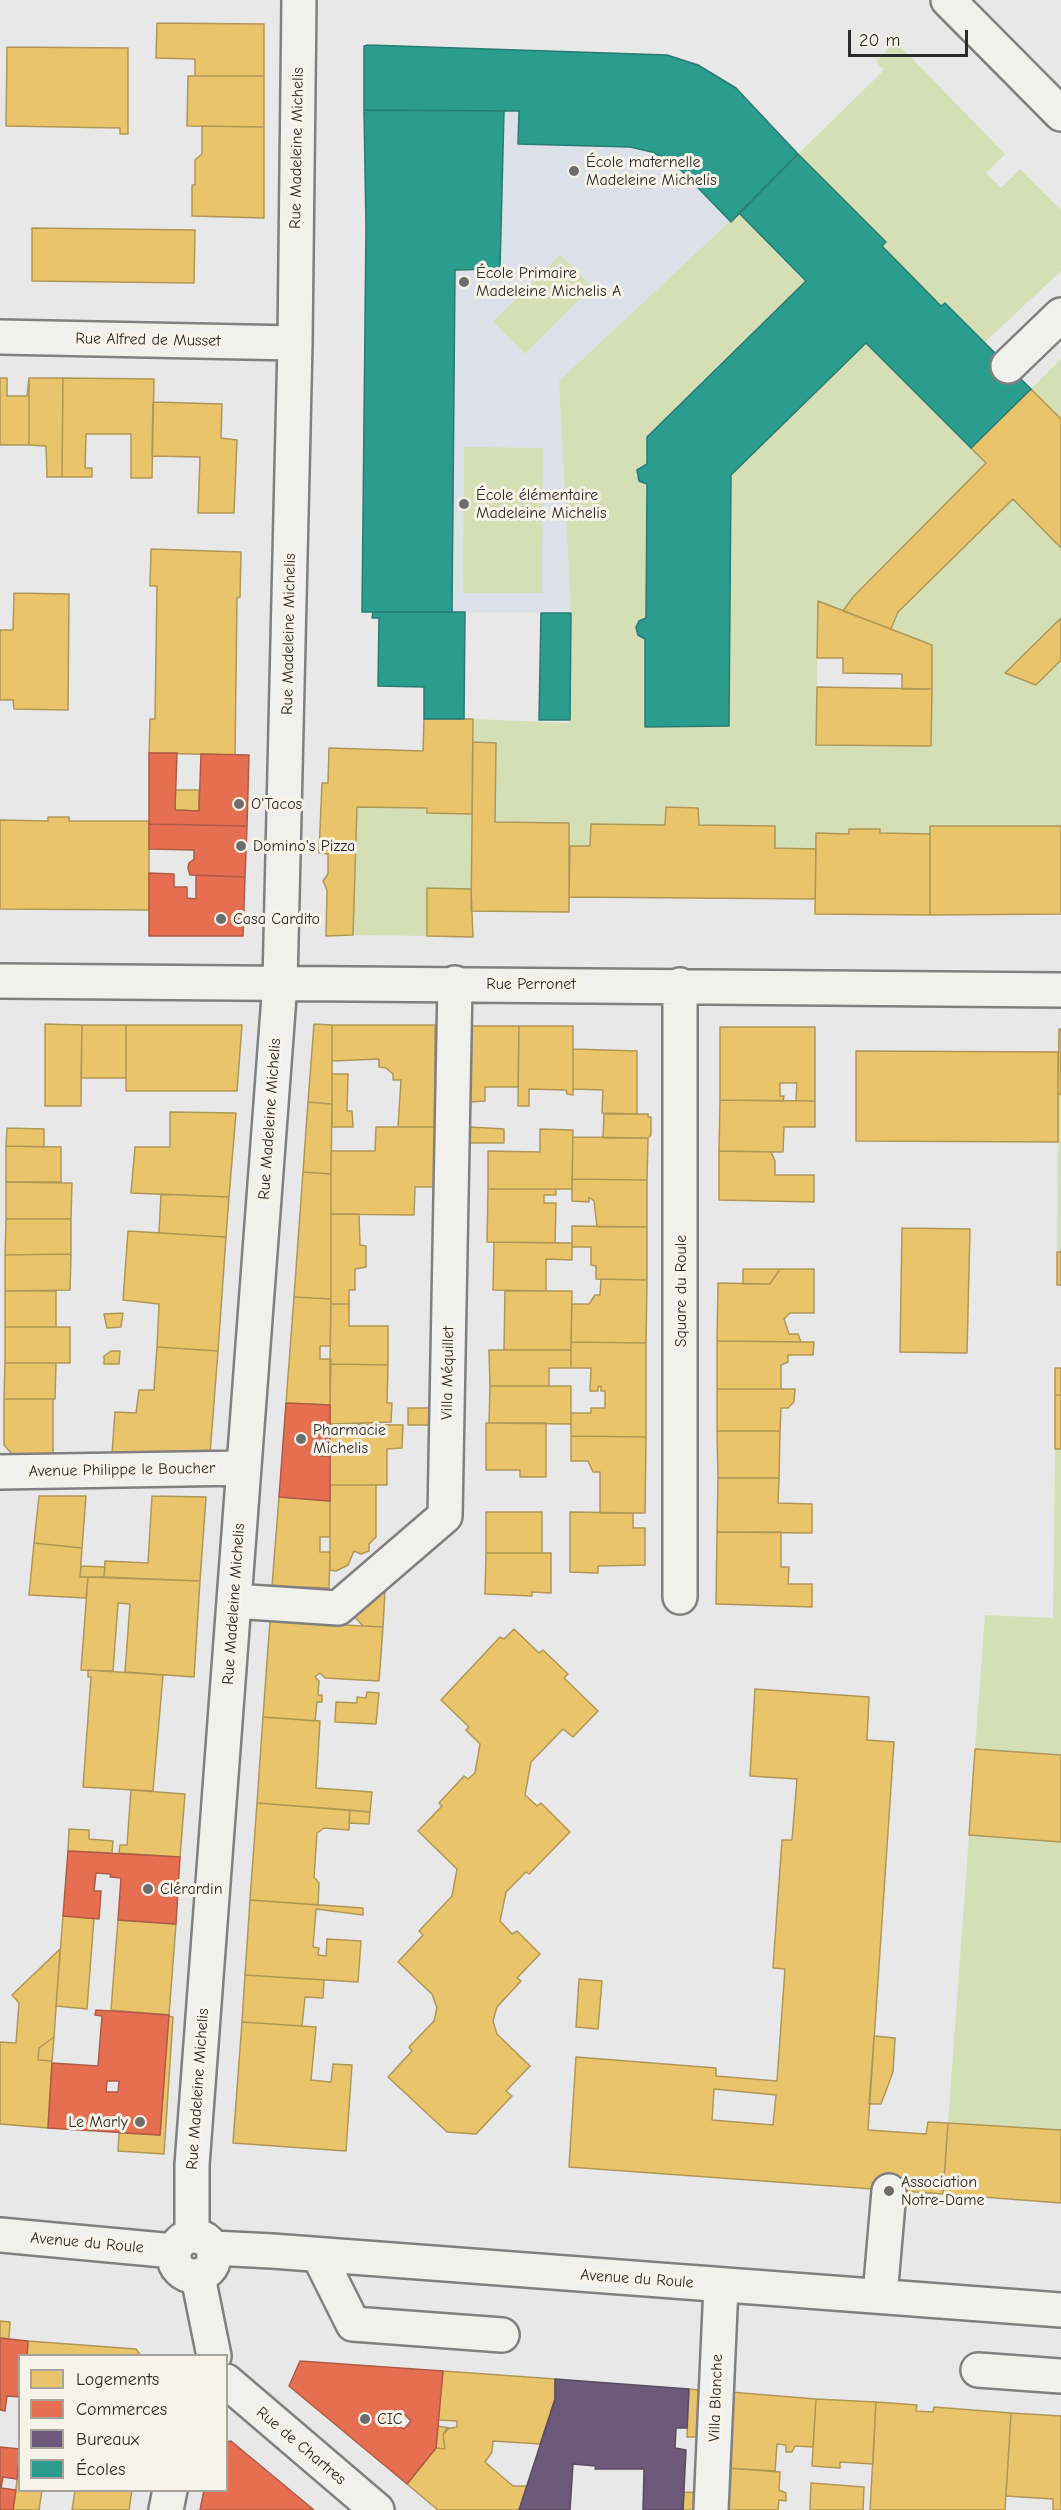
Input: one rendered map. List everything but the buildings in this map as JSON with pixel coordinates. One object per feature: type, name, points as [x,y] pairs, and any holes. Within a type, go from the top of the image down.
[{"type":"street","name":"Rue Madeleine Michelis","points":[[214,2354],[198,2277],[205,2274],[214,2263],[193,2245],[193,2153],[280,983],[296,343],[299,0]]},
{"type":"street","points":[[948,0],[1061,114]]},
{"type":"street","points":[[1008,366],[1061,315]]},
{"type":"street","name":"Rue Alfred de Musset","points":[[0,337],[296,343]]},
{"type":"street","name":"Rue Perronet","points":[[0,981],[455,983],[1061,990]]},
{"type":"street","name":"Villa Méquillet","points":[[234,1601],[338,1608],[445,1516],[455,983]]},
{"type":"street","name":"Square du Roule","points":[[680,985],[680,1597]]},
{"type":"street","name":"Avenue Philippe le Boucher","points":[[0,1472],[244,1468]]},
{"type":"street","points":[[880,2296],[889,2191]]},
{"type":"street","name":"Avenue du Roule","points":[[0,2235],[193,2245],[1061,2310]]},
{"type":"street","points":[[319,2256],[353,2324],[502,2335]]},
{"type":"street","name":"Villa Blanche","points":[[711,2510],[721,2286]]},
{"type":"street","points":[[978,2370],[1061,2376]]},
{"type":"street","name":"Rue de Chartres","points":[[228,2383],[377,2510]]},
{"type":"street","points":[[166,2510],[170,2492]]},
{"type":"shaded area","points":[[364,46],[667,55],[698,65],[736,88],[798,154],[731,222],[559,381],[571,613],[362,612],[366,227]]},
{"type":"green space","points":[[895,41],[1005,154],[986,173],[1001,188],[1020,169],[1061,210],[1061,271],[984,343],[945,303],[941,306],[882,246],[886,242],[798,154],[884,70],[876,62]]},
{"type":"green space","points":[[739,213],[806,281],[647,437],[647,464],[640,467],[636,475],[639,481],[647,484],[646,618],[639,621],[636,627],[638,634],[645,639],[645,726],[729,726],[731,475],[866,343],[986,463],[853,597],[843,611],[818,601],[816,745],[931,746],[932,645],[891,629],[898,612],[1013,499],[1061,548],[1061,618],[1005,673],[1036,685],[1061,660],[1061,826],[931,826],[930,834],[880,833],[880,829],[850,829],[849,834],[816,833],[816,849],[775,848],[775,826],[699,825],[698,808],[666,807],[665,825],[591,824],[590,846],[570,846],[569,823],[495,822],[496,743],[473,742],[473,719],[568,723],[570,720],[571,613],[559,381]]},
{"type":"green space","points":[[560,255],[592,287],[525,354],[493,322]]},
{"type":"green space","points":[[1061,359],[1061,419],[1031,389]]},
{"type":"green space","points":[[464,447],[543,448],[542,593],[463,593]]},
{"type":"green space","points":[[357,807],[427,808],[427,813],[472,814],[471,889],[428,888],[427,936],[353,935]]},
{"type":"green space","points":[[1058,1094],[1061,1094],[1061,1252],[1057,1252]]},
{"type":"green space","points":[[1055,1449],[1061,1449],[1061,1755],[975,1749],[985,1615],[1053,1618]]},
{"type":"green space","points":[[969,1835],[1061,1842],[1061,2130],[948,2123]]},
{"type":"place","name":"École maternelle Madeleine Michelis","points":[[574,171]]},
{"type":"place","name":"École Primaire Madeleine Michelis A","points":[[464,282]]},
{"type":"place","name":"École élémentaire Madeleine Michelis","points":[[464,504]]},
{"type":"place","name":"O'Tacos","points":[[239,804]]},
{"type":"place","name":"Domino's Pizza","points":[[241,846]]},
{"type":"place","name":"Casa Cardito","points":[[221,919]]},
{"type":"place","name":"Pharmacie Michelis","points":[[301,1439]]},
{"type":"place","name":"Clérardin","points":[[148,1889]]},
{"type":"place","name":"Le Marly","points":[[140,2122]]},
{"type":"place","name":"Association Notre-Dame","points":[[889,2191]]},
{"type":"place","name":"CIC","points":[[365,2419]]}]
